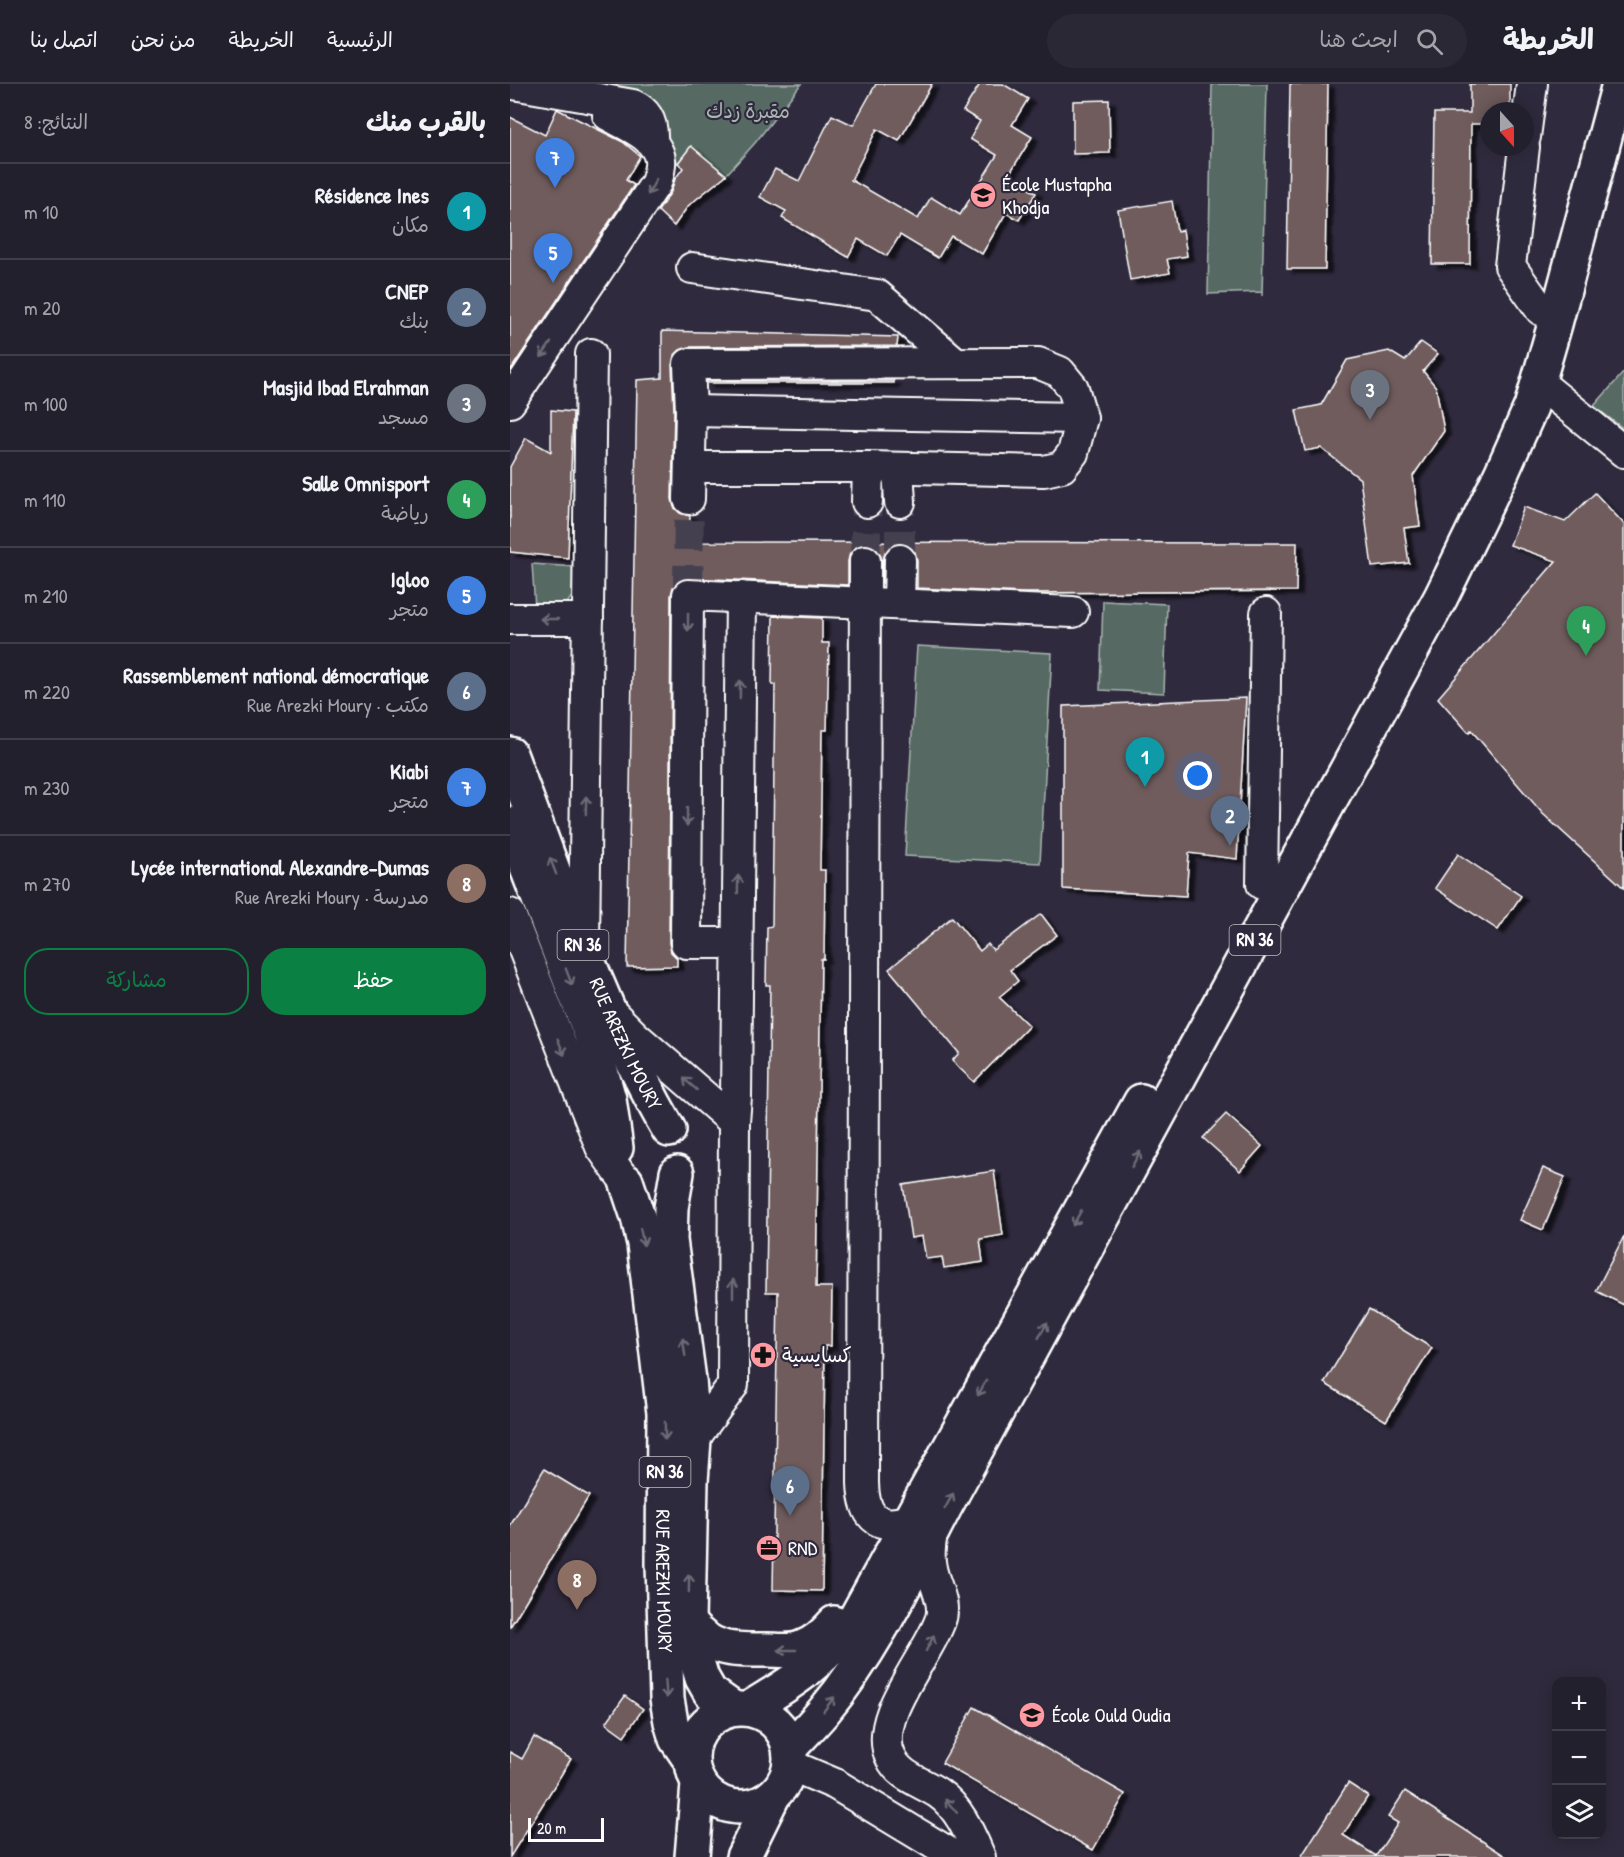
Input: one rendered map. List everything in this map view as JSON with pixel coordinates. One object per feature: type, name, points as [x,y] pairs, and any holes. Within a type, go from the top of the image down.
[{"type":"main road","name":"RN 36","points":[[790,1757],[850,1676],[896,1601],[920,1526],[1262,884],[1404,629],[1489,457],[1511,402],[1541,310],[1602,84]]},
{"type":"main road","name":"RN 36","points":[[741,1709],[807,1672],[841,1639],[874,1587],[920,1526],[1441,597],[1502,472],[1531,406],[1619,84]]},
{"type":"main road","name":"RUE AREZKI MOURY","points":[[510,754],[607,1007],[630,1059],[669,1130]]},
{"type":"main road","name":"RUE AREZKI MOURY","points":[[510,824],[590,1032],[609,1099],[621,1168],[638,1217],[644,1244],[664,1413],[663,1564],[667,1699],[673,1731],[695,1773]]},
{"type":"main road","points":[[649,1123],[669,1130],[680,1145],[681,1155],[677,1173],[671,1180],[654,1189],[634,1186],[621,1168],[621,1138],[628,1130],[649,1123]]},
{"type":"main road","name":"RUE AREZKI MOURY","points":[[677,1173],[671,1208],[670,1240],[689,1380],[694,1439],[688,1622],[702,1678],[710,1692],[741,1709]]},
{"type":"main road","name":"RN 36","points":[[688,1622],[708,1642],[725,1648],[798,1650],[825,1634],[920,1526]]},
{"type":"main road","points":[[692,1857],[695,1773],[692,1749],[703,1727],[712,1718],[741,1709],[758,1712],[775,1722],[782,1730],[790,1757],[784,1782],[773,1796],[744,1857]]},
{"type":"main road","points":[[695,1773],[713,1800],[733,1808],[755,1806],[773,1796]]},
{"type":"street","points":[[513,84],[633,105],[642,109],[649,119],[653,129],[652,142]]},
{"type":"street","points":[[1530,102],[1532,84]]},
{"type":"street","points":[[510,402],[656,183],[660,162],[658,152],[652,142],[608,115]]},
{"type":"street","points":[[1523,156],[1510,266],[1541,310]]},
{"type":"street","points":[[692,268],[877,295],[956,363]]},
{"type":"street","points":[[584,947],[591,354]]},
{"type":"street","points":[[689,499],[691,411],[689,364],[1038,363],[1060,372],[1073,388],[1082,418],[1073,453],[1062,467],[1044,471],[868,467],[690,467]]},
{"type":"street","points":[[1538,382],[1624,452]]},
{"type":"street","points":[[691,411],[1082,418]]},
{"type":"street","points":[[867,502],[868,467]]},
{"type":"street","points":[[898,468],[900,502]]},
{"type":"street","points":[[865,561],[863,1499],[866,1509],[873,1518],[887,1523],[920,1526],[942,1608],[942,1619],[888,1722],[886,1739],[892,1760],[900,1770],[938,1793],[951,1804],[980,1857]]},
{"type":"street","points":[[899,604],[900,561]]},
{"type":"street","points":[[737,943],[686,943],[688,595],[1073,612]]},
{"type":"street","points":[[694,1439],[733,1385],[741,597]]},
{"type":"street","points":[[1262,884],[1266,613]]},
{"type":"street","points":[[510,619],[588,619]]},
{"type":"street","points":[[510,914],[601,1147],[621,1168]]},
{"type":"street","points":[[607,1007],[635,1036],[734,1122]]},
{"type":"street","points":[[790,1757],[956,1857]]},
{"type":"green space","name":"مقبرة زدك","points":[[563,84],[801,84],[755,143],[726,175],[691,146],[678,163],[654,117]]},
{"type":"green space","points":[[1212,84],[1267,84],[1262,296],[1262,292],[1208,294]]},
{"type":"green space","points":[[1624,372],[1624,429],[1594,406]]},
{"type":"green space","points":[[532,564],[577,567],[577,589],[565,606],[535,608]]},
{"type":"green space","points":[[1103,601],[1167,604],[1164,693],[1100,690]]},
{"type":"green space","points":[[917,646],[1052,653],[1040,863],[905,856]]},
{"type":"building","points":[[876,84],[932,84],[899,141],[877,129],[851,180],[918,219],[931,197],[960,215],[997,155],[970,139],[980,121],[963,111],[980,84],[1003,84],[1028,99],[1012,125],[1032,137],[1008,176],[1036,193],[1019,220],[1006,213],[982,254],[951,236],[938,258],[900,235],[887,256],[858,239],[848,257],[782,218],[786,211],[760,197],[775,169],[799,181],[832,115],[853,125]]},
{"type":"building","points":[[1290,84],[1328,84],[1325,269],[1287,269]]},
{"type":"building","points":[[1470,84],[1510,84],[1510,102],[1480,102],[1480,124],[1471,124],[1470,264],[1432,264],[1434,113],[1470,113]]},
{"type":"building","points":[[1109,100],[1110,153],[1073,154],[1073,101]]},
{"type":"building","points":[[557,109],[623,142],[640,156],[626,180],[634,185],[510,371],[510,117],[545,135]]},
{"type":"building","points":[[691,146],[726,175],[688,206],[674,226],[658,211],[683,168],[678,163]]},
{"type":"building","points":[[1172,201],[1177,231],[1183,230],[1187,256],[1167,259],[1170,273],[1130,280],[1118,210]]},
{"type":"building","points":[[662,331],[898,337],[897,346],[689,347],[680,350],[674,356],[672,365],[674,411],[672,499],[674,507],[680,513],[690,516],[689,542],[1297,543],[1296,591],[1024,593],[917,588],[915,552],[909,546],[900,543],[891,545],[885,552],[882,584],[880,553],[874,546],[866,544],[857,546],[850,553],[848,585],[689,578],[679,580],[673,587],[671,595],[669,943],[671,952],[677,958],[677,966],[627,967],[637,380],[662,378]]},
{"type":"building","points":[[1421,342],[1438,354],[1423,371],[1436,387],[1444,431],[1413,476],[1420,526],[1404,528],[1409,563],[1372,567],[1360,479],[1321,448],[1305,451],[1296,410],[1321,405],[1347,360],[1389,351],[1405,361]]},
{"type":"building","points":[[707,381],[894,381],[894,383],[707,383]]},
{"type":"building","points":[[551,410],[573,412],[568,558],[510,552],[510,467],[526,438],[551,452]]},
{"type":"building","points":[[1595,493],[1624,524],[1624,888],[1543,814],[1471,730],[1469,733],[1438,698],[1556,561],[1510,545],[1524,507],[1565,522]]},
{"type":"building","points":[[773,616],[822,618],[822,643],[829,643],[827,730],[822,730],[820,870],[825,870],[824,959],[821,959],[816,1287],[832,1287],[831,1346],[825,1346],[822,1591],[773,1590],[778,1292],[766,1292],[770,985],[766,985],[767,927],[772,926],[775,685],[772,685]]},
{"type":"building","points":[[1246,698],[1237,859],[1189,853],[1186,896],[1063,889],[1063,706]]},
{"type":"building","points":[[1458,854],[1521,896],[1498,930],[1435,888]]},
{"type":"building","points":[[1041,914],[1057,935],[1010,970],[1018,981],[999,997],[1029,1026],[974,1082],[952,1061],[959,1053],[889,969],[952,917],[980,951],[988,944],[993,950]]},
{"type":"building","points":[[1226,1114],[1262,1146],[1240,1171],[1203,1138]]},
{"type":"building","points":[[1543,1168],[1565,1177],[1543,1230],[1520,1220]]},
{"type":"building","points":[[994,1171],[1003,1235],[980,1239],[983,1262],[944,1268],[942,1257],[926,1259],[922,1236],[911,1238],[903,1185]]},
{"type":"building","points":[[1624,1236],[1624,1305],[1596,1291]]},
{"type":"building","points":[[1369,1309],[1432,1348],[1386,1421],[1324,1383]]},
{"type":"building","points":[[544,1469],[589,1496],[510,1627],[510,1526]]},
{"type":"building","points":[[625,1696],[643,1709],[624,1736],[606,1723]]},
{"type":"building","points":[[974,1707],[1125,1794],[1093,1850],[942,1763]]},
{"type":"building","points":[[534,1737],[571,1759],[510,1857],[510,1752],[522,1759]]},
{"type":"building","points":[[1348,1783],[1368,1796],[1343,1835],[1376,1856],[1398,1823],[1388,1817],[1405,1791],[1507,1857],[1301,1857]]},
{"type":"tunnel","points":[[688,595],[689,499]]},
{"type":"tunnel","points":[[865,561],[867,502]]},
{"type":"tunnel","points":[[900,502],[900,560]]},
{"type":"place","name":"Kiabi","points":[[555,188]]},
{"type":"place","name":"École Mustapha Khodja","points":[[983,195]]},
{"type":"place","name":"Igloo","points":[[553,283]]},
{"type":"place","name":"Masjid Ibad Elrahman","points":[[1370,420]]},
{"type":"place","name":"Salle Omnisport","points":[[1586,656]]},
{"type":"place","name":"Résidence Ines","points":[[1145,787]]},
{"type":"place","name":"CNEP","points":[[1230,846]]},
{"type":"place","name":"كسايسية","points":[[763,1355]]},
{"type":"place","name":"Rassemblement national démocratique","points":[[790,1516]]},
{"type":"place","name":"RND","points":[[769,1548]]},
{"type":"place","name":"Lycée international Alexandre-Dumas","points":[[577,1610]]},
{"type":"place","name":"École Ould Oudia","points":[[1032,1715]]}]
